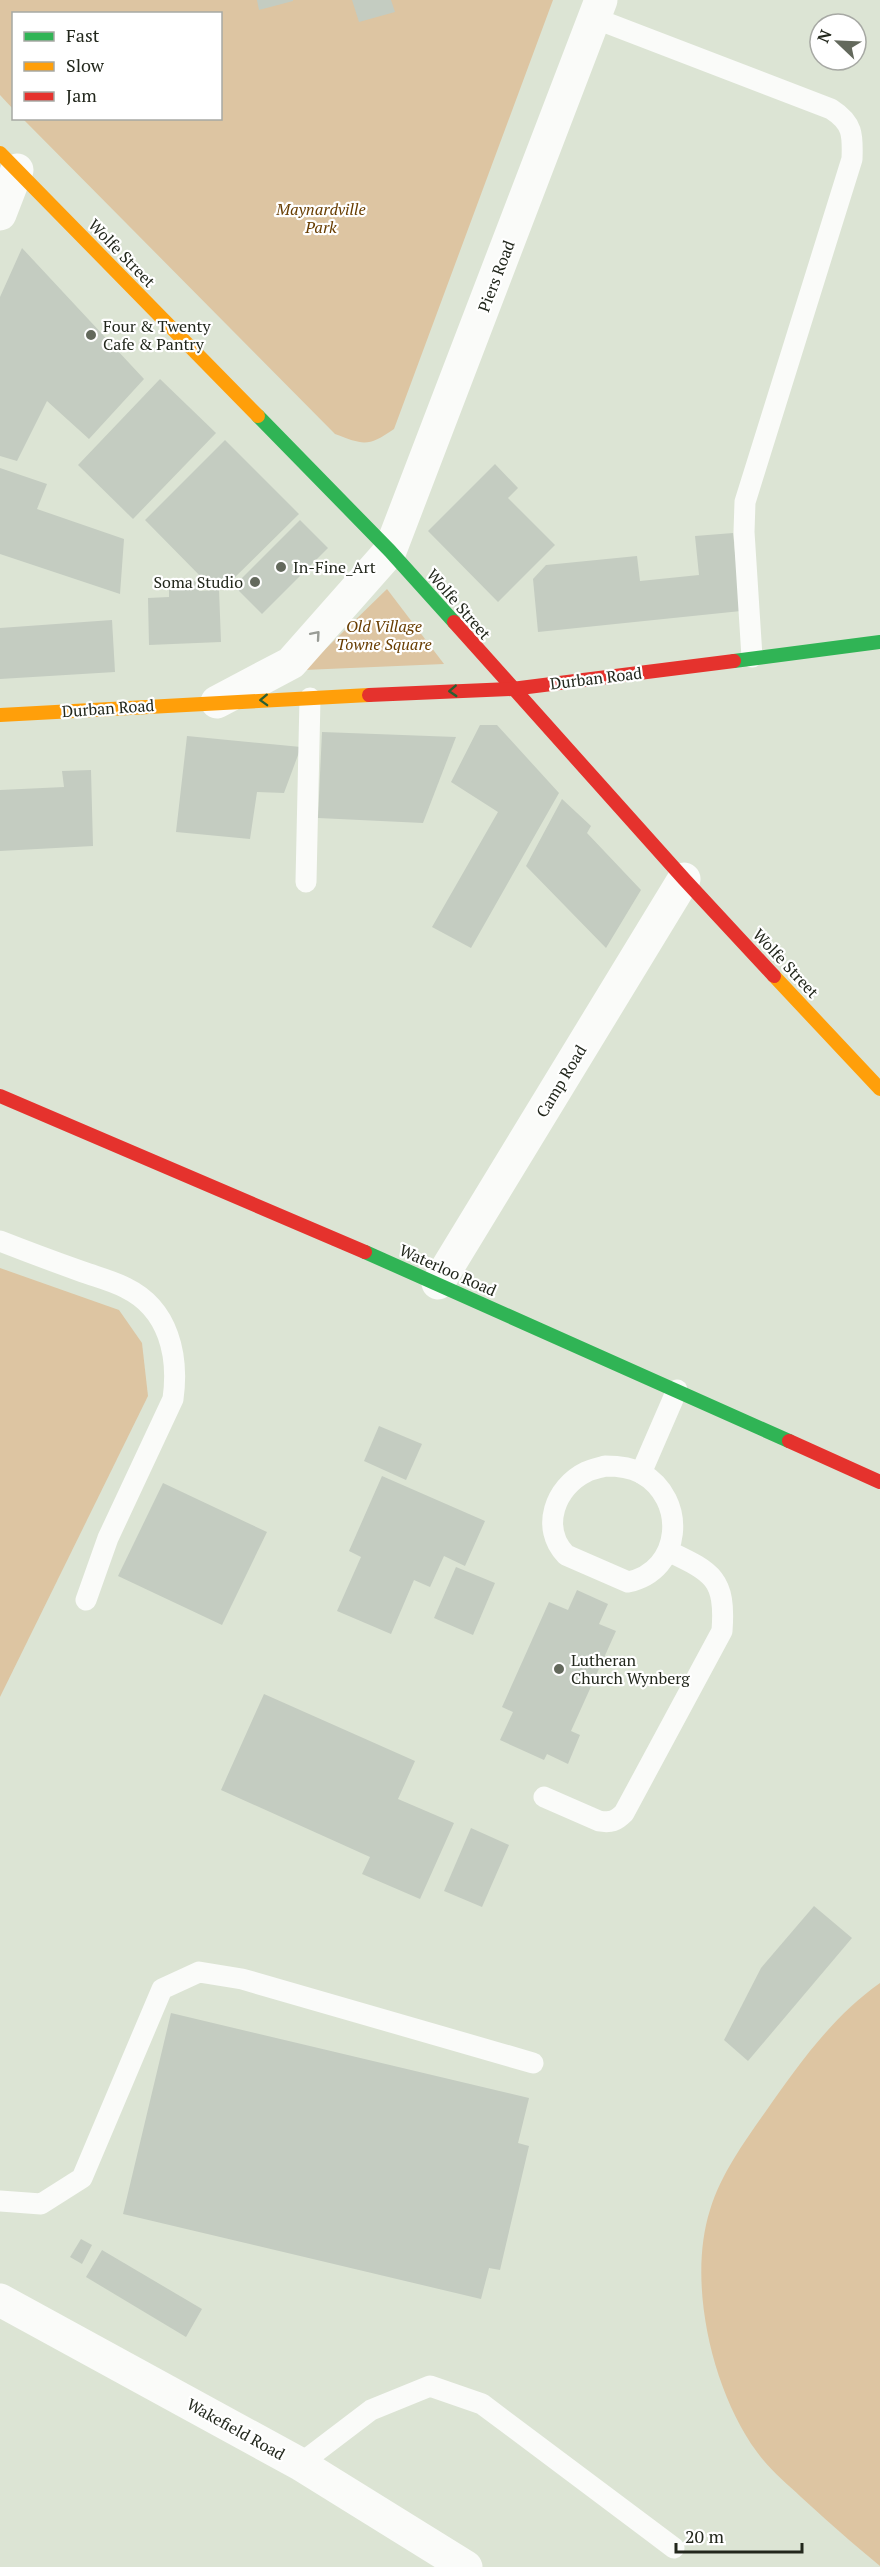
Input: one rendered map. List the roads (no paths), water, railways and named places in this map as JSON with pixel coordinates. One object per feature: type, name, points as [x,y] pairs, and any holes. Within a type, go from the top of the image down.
[{"type":"street","name":"Piers Road","points":[[390,551],[597,9]]},
{"type":"street","name":"Wolfe Street","points":[[9,162],[390,551],[684,879],[880,1089]]},
{"type":"street","points":[[0,214],[9,162]]},
{"type":"street","name":"Durban Road","points":[[217,702],[291,663],[390,551]]},
{"type":"street","name":"Durban Road","points":[[0,715],[512,688],[880,642]]},
{"type":"street","points":[[291,663],[289,678],[292,690],[310,698]]},
{"type":"street","name":"Camp Road","points":[[438,1283],[684,879]]},
{"type":"street","name":"Waterloo Road","points":[[0,1096],[438,1283],[880,1482]]},
{"type":"street","name":"Wakefield Road","points":[[0,2300],[300,2464],[466,2567]]},
{"type":"lane","points":[[597,9],[831,109],[843,117],[850,127],[852,159],[745,502],[744,532],[752,657]]},
{"type":"lane","points":[[306,882],[310,698]]},
{"type":"lane","points":[[0,1241],[127,1288],[158,1315],[168,1332],[174,1352],[176,1376],[173,1399],[108,1538],[86,1600]]},
{"type":"lane","points":[[641,1473],[677,1390]]},
{"type":"lane","points":[[605,1466],[624,1467],[641,1473],[656,1483],[666,1498],[672,1515],[673,1533],[668,1551],[660,1566],[648,1577],[628,1582],[566,1555],[559,1548],[551,1523],[560,1497],[572,1482],[586,1472],[605,1466]]},
{"type":"lane","points":[[544,1797],[599,1821],[608,1823],[617,1820],[624,1813],[722,1631],[724,1611],[720,1593],[707,1570],[668,1551]]},
{"type":"lane","points":[[0,2201],[41,2204],[82,2178],[162,1989],[199,1972],[242,1979],[533,2063]]},
{"type":"lane","points":[[300,2464],[371,2410],[430,2386],[482,2404],[674,2548]]},
{"type":"place","name":"Four & Twenty Cafe & Pantry","points":[[91,335]]},
{"type":"place","name":"In-Fine_Art","points":[[281,567]]},
{"type":"place","name":"Soma Studio","points":[[255,582]]},
{"type":"place","name":"Lutheran Church Wynberg","points":[[559,1669]]},
{"type":"park label","name":"Maynardville Park","points":[[321,218]]},
{"type":"park label","name":"Old Village Towne Square","points":[[384,635]]}]
